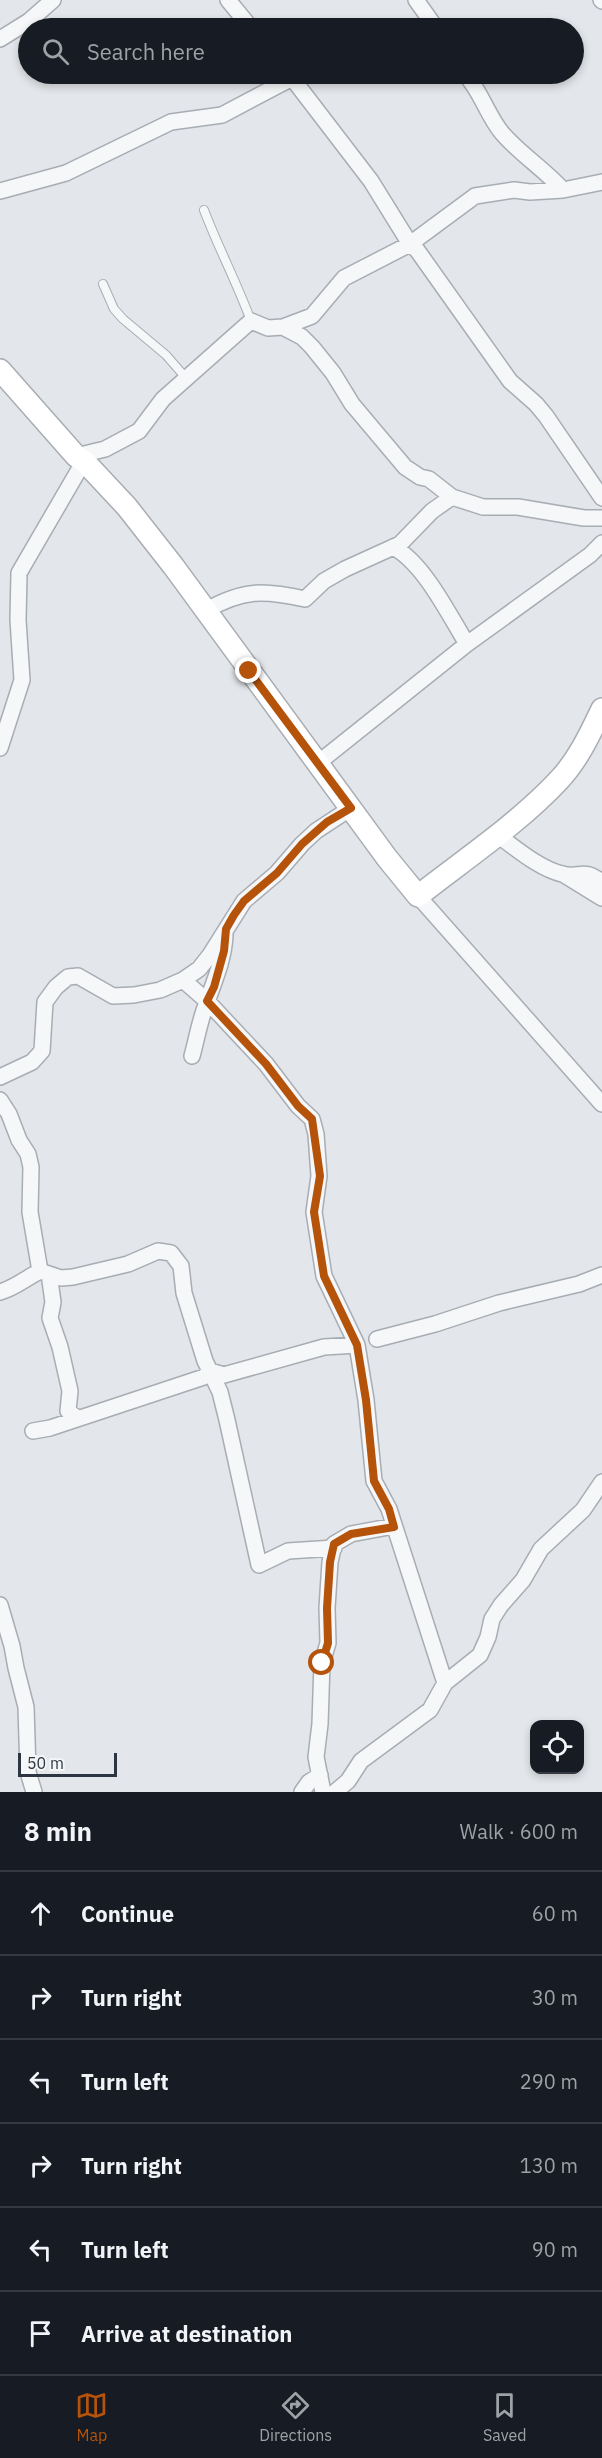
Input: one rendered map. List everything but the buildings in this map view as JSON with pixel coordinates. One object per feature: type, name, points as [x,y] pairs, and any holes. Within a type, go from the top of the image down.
[{"type":"street","points":[[32,18],[53,0]]},
{"type":"street","points":[[228,0],[243,18]]},
{"type":"street","points":[[416,0],[429,18]]},
{"type":"street","points":[[0,39],[18,28]]},
{"type":"street","points":[[0,190],[66,173],[171,122],[222,115],[277,84]]},
{"type":"street","points":[[297,84],[371,181],[410,244],[451,297],[510,381],[546,416],[602,498]]},
{"type":"street","points":[[474,84],[486,109],[501,132],[547,172],[563,190]]},
{"type":"street","points":[[0,748],[21,680],[18,620],[19,573],[80,458],[105,449],[139,431],[163,399],[251,321],[268,328],[282,327],[312,316],[344,278],[410,244],[475,196],[514,190],[530,192],[563,190],[602,182]]},
{"type":"street","points":[[282,327],[302,337],[312,347],[333,373],[352,404],[405,467],[420,477],[429,479],[452,497],[483,507],[518,507],[584,518],[602,518]]},
{"type":"street","points":[[0,370],[128,507],[418,896],[602,1104]]},
{"type":"street","points":[[205,611],[228,598],[250,593],[274,592],[305,599],[334,575],[400,544],[432,511],[452,497]]},
{"type":"street","points":[[318,763],[467,644],[590,555],[602,543]]},
{"type":"street","points":[[393,547],[401,551],[414,564],[467,644]]},
{"type":"street","points":[[418,896],[533,805],[561,778],[587,740],[602,709]]},
{"type":"street","points":[[0,1077],[32,1062],[42,1051],[45,1002],[56,987],[68,977],[78,976],[113,996],[160,990],[183,980],[199,969],[244,901],[277,873],[302,844],[327,822],[351,808]]},
{"type":"street","points":[[496,834],[545,867],[564,874],[602,898]]},
{"type":"street","points":[[564,874],[590,874],[602,882]]},
{"type":"street","points":[[192,1056],[224,951],[226,929]]},
{"type":"street","points":[[183,980],[207,1001],[266,1064],[298,1106],[312,1119],[320,1176],[314,1212],[324,1276],[357,1345],[366,1400],[374,1481],[389,1509],[445,1683]]},
{"type":"street","points":[[0,1100],[28,1154],[31,1167],[30,1212],[53,1302],[50,1318],[60,1347],[70,1391],[68,1411],[77,1418]]},
{"type":"street","points":[[0,1292],[16,1287],[23,1280],[45,1273],[61,1278],[73,1277],[128,1264],[158,1251],[171,1253],[180,1266],[184,1293],[205,1361],[220,1392],[259,1565],[288,1551],[334,1548]]},
{"type":"street","points":[[377,1339],[435,1324],[498,1303],[579,1284],[602,1275]]},
{"type":"street","points":[[210,1371],[224,1375],[324,1347],[357,1345]]},
{"type":"street","points":[[33,1431],[204,1377],[210,1371]]},
{"type":"street","points":[[335,1792],[348,1781],[361,1761],[430,1710],[445,1683],[480,1655],[488,1637],[492,1619],[501,1605],[523,1580],[541,1549],[583,1510],[602,1482]]},
{"type":"street","points":[[323,1792],[316,1757],[320,1724],[322,1663],[328,1643],[327,1608],[330,1562],[334,1544],[351,1534],[394,1527]]},
{"type":"street","points":[[0,1605],[26,1707],[28,1772],[33,1792]]},
{"type":"street","points":[[302,1792],[309,1782],[320,1775]]},
{"type":"lane","points":[[204,210],[219,248],[236,280],[251,321]]},
{"type":"lane","points":[[103,284],[114,309],[166,355],[186,378]]},
{"type":"route","points":[[249,671],[351,808],[327,822],[302,844],[289,861],[256,893],[244,901],[226,929],[224,951],[214,987],[207,1001],[266,1064],[298,1106],[312,1119],[320,1176],[314,1212],[316,1237],[324,1276],[357,1345],[366,1400],[374,1481],[389,1509],[394,1527],[351,1534],[334,1544],[330,1562],[327,1608],[328,1643],[322,1663]]}]
